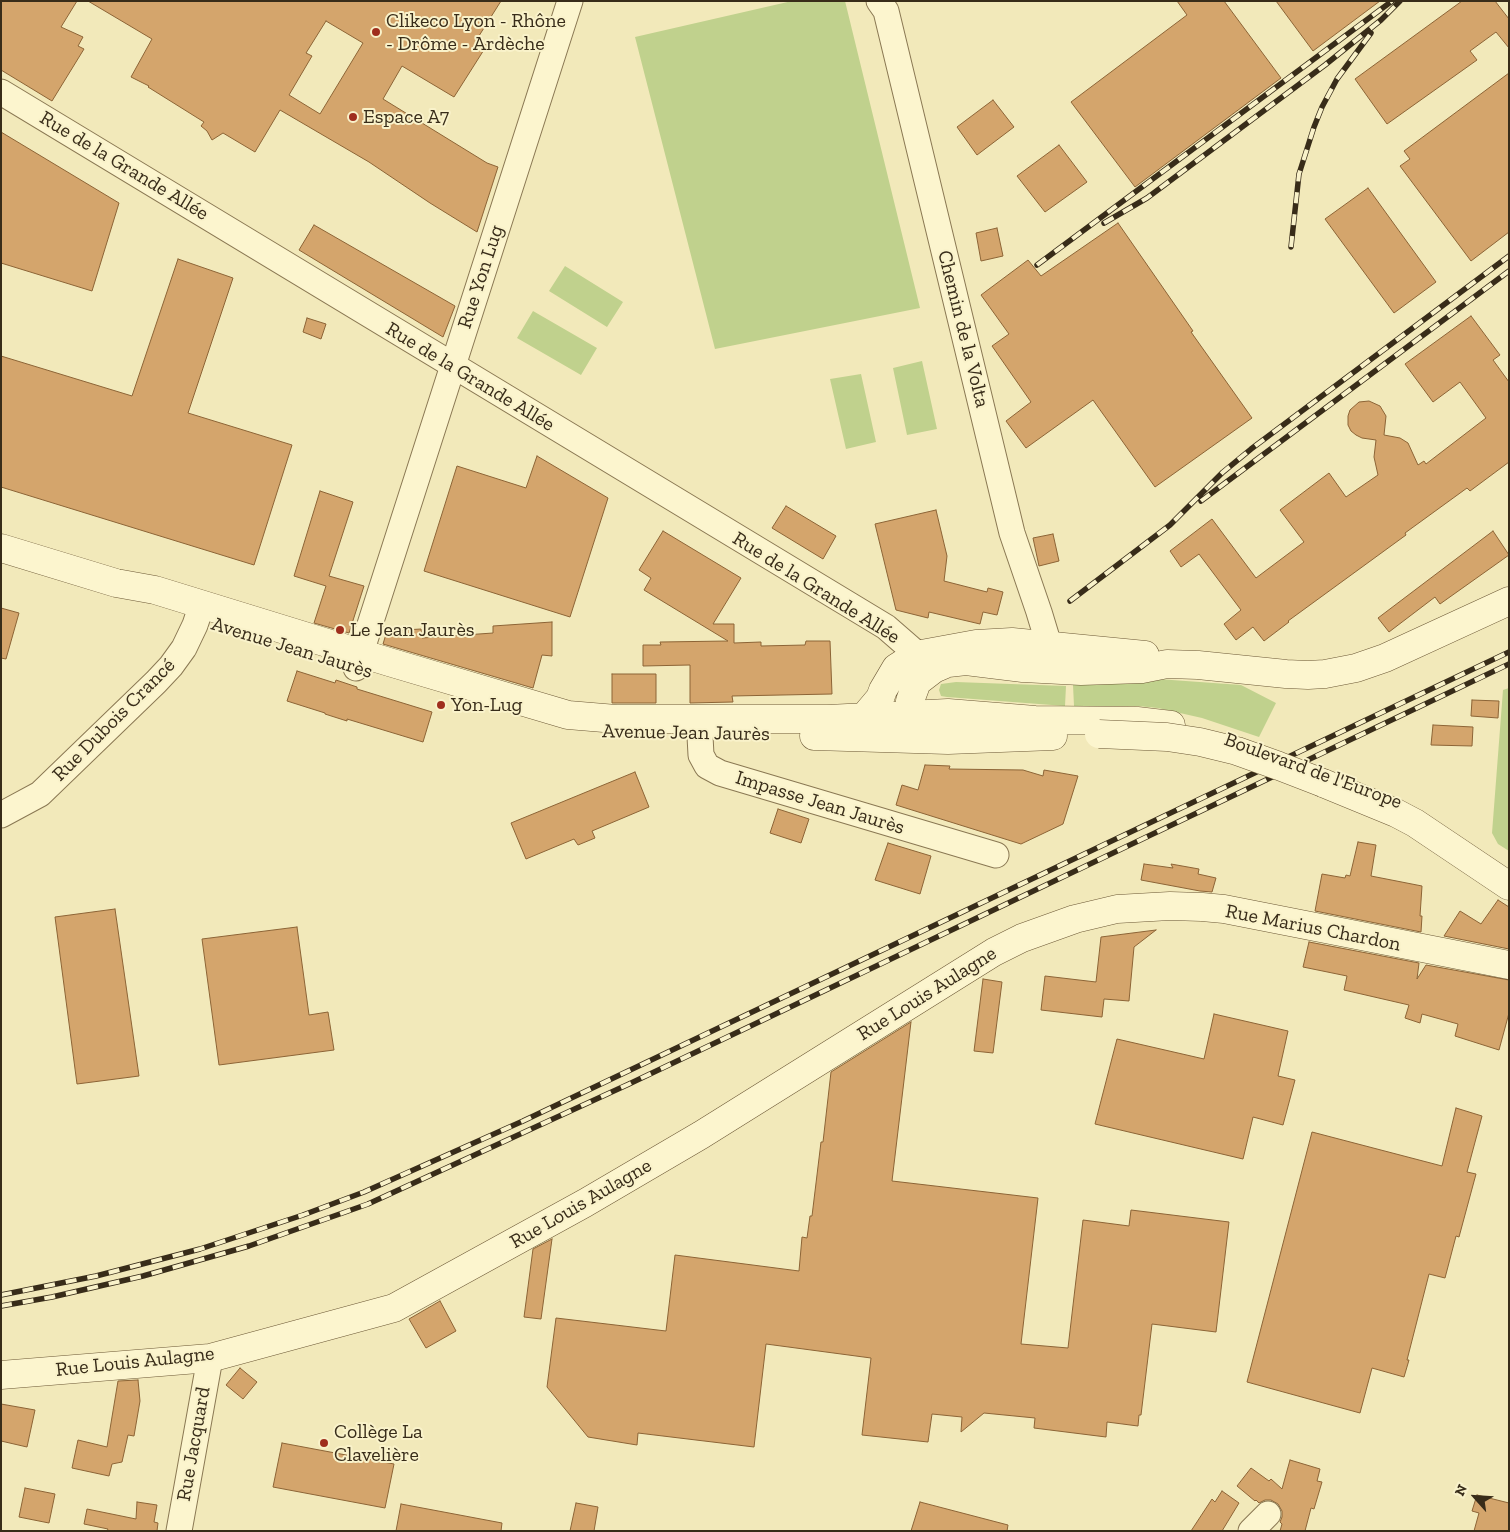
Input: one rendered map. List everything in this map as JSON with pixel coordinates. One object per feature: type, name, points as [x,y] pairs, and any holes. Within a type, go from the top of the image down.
[{"type":"street","name":"Rue Yon Lug","points":[[358,660],[570,1]]},
{"type":"street","name":"Chemin de la Volta","points":[[883,6],[1012,533],[1040,612],[1049,645]]},
{"type":"street","name":"Rue de la Grande Allée","points":[[1,92],[886,627],[925,662]]},
{"type":"street","name":"Avenue Jean Jaurès","points":[[1,548],[116,583],[155,590],[200,612],[358,660],[568,715],[616,719],[890,718],[985,739],[1101,727]]},
{"type":"street","points":[[925,662],[948,664],[966,661],[1022,668],[1081,671],[1142,669],[1167,664],[1198,665],[1308,675],[1342,671],[1385,658],[1509,601]]},
{"type":"street","name":"Rue Dubois Crancé","points":[[1,815],[40,794],[156,682],[184,648],[200,612]]},
{"type":"street","points":[[925,662],[976,644],[1012,642],[1144,654],[1167,664]]},
{"type":"street","points":[[984,663],[998,658],[1044,657],[1049,652],[1049,645]]},
{"type":"street","name":"Avenue Jean Jaurès","points":[[358,660],[463,699],[588,731],[637,736],[828,736],[890,718]]},
{"type":"street","points":[[890,718],[910,701],[925,662]]},
{"type":"street","points":[[700,736],[702,728],[724,719]]},
{"type":"street","name":"Boulevard de l'Europe","points":[[1101,727],[1137,721],[1172,725],[1224,737],[1266,750],[1396,813],[1509,886]]},
{"type":"street","name":"Impasse Jean Jaurès","points":[[700,736],[701,755],[707,766],[720,773],[996,855]]},
{"type":"street","name":"Boulevard de l'Europe","points":[[1330,780],[1401,801],[1422,811],[1509,866]]},
{"type":"street","name":"Rue Marius Chardon","points":[[1117,910],[1170,906],[1195,906],[1224,910],[1509,965]]},
{"type":"street","name":"Rue Louis Aulagne","points":[[1,1375],[210,1358],[394,1308],[585,1203],[701,1135],[994,952],[1022,938],[1051,927],[1075,919],[1117,910]]},
{"type":"street","name":"Rue Jacquard","points":[[179,1531],[210,1358]]},
{"type":"green space","points":[[792,1],[845,1],[920,308],[715,349],[635,37]]},
{"type":"green space","points":[[565,266],[623,302],[607,327],[549,291]]},
{"type":"green space","points":[[533,311],[597,348],[581,375],[517,338]]},
{"type":"green space","points":[[922,361],[937,429],[907,435],[893,368]]},
{"type":"green space","points":[[861,374],[876,442],[846,449],[830,379]]},
{"type":"green space","points":[[1158,679],[1241,685],[1276,703],[1259,737],[1202,718],[1158,708],[1138,706],[1074,706],[1073,685]]},
{"type":"green space","points":[[956,682],[1066,686],[1065,706],[941,696],[939,690],[941,684]]},
{"type":"green space","points":[[1509,688],[1509,851],[1498,844],[1492,833],[1503,690]]},
{"type":"building","points":[[1,1],[77,1],[61,27],[83,37],[78,46],[84,49],[52,101],[1,70]]},
{"type":"building","name":"Espace A7","points":[[88,1],[501,1],[477,39],[487,45],[454,97],[402,66],[383,99],[487,163],[498,167],[477,232],[369,162],[280,110],[255,152],[223,133],[212,140],[207,131],[201,126],[204,122],[149,86],[131,77],[152,39]],"holes":[[[326,21],[363,43],[320,114],[289,95],[312,56],[306,53]]]},
{"type":"building","points":[[1177,1],[1224,1],[1281,78],[1135,187],[1071,102],[1187,15]]},
{"type":"building","points":[[1276,1],[1380,1],[1313,51]]},
{"type":"building","points":[[1462,1],[1495,1],[1509,19],[1509,48],[1496,32],[1470,51],[1477,60],[1387,124],[1355,79]]},
{"type":"building","points":[[1509,73],[1509,232],[1471,261],[1400,166],[1410,159],[1404,151]]},
{"type":"building","points":[[993,100],[1014,127],[977,155],[957,127]]},
{"type":"building","points":[[1,132],[119,203],[92,291],[1,263]]},
{"type":"building","points":[[1059,145],[1087,182],[1045,212],[1017,176]]},
{"type":"building","points":[[1368,188],[1436,282],[1394,313],[1325,219]]},
{"type":"building","points":[[1118,223],[1193,331],[1191,332],[1252,418],[1155,487],[1093,400],[1026,448],[1006,421],[1031,402],[992,346],[1009,334],[981,295],[1028,260],[1041,276]]},
{"type":"building","points":[[314,225],[455,306],[443,337],[299,250]]},
{"type":"building","points":[[997,228],[1003,256],[981,261],[976,233]]},
{"type":"building","points":[[178,259],[233,278],[188,413],[292,445],[254,565],[1,487],[1,356],[132,396]]},
{"type":"building","points":[[1471,316],[1500,355],[1493,360],[1509,382],[1509,462],[1470,491],[1467,488],[1405,533],[1406,535],[1288,621],[1264,641],[1253,627],[1236,640],[1224,624],[1241,610],[1199,554],[1181,567],[1170,551],[1212,519],[1256,578],[1304,542],[1280,510],[1329,473],[1346,497],[1378,475],[1374,457],[1376,440],[1356,435],[1348,425],[1350,410],[1359,402],[1369,401],[1380,406],[1386,416],[1384,435],[1400,438],[1408,443],[1418,465],[1424,461],[1426,464],[1486,418],[1460,382],[1433,402],[1405,364]]},
{"type":"building","points":[[307,318],[326,324],[321,339],[303,332]]},
{"type":"building","points":[[537,456],[608,498],[570,617],[424,571],[457,466],[526,488]]},
{"type":"building","points":[[320,491],[353,502],[329,576],[364,586],[349,633],[314,623],[326,586],[294,576]]},
{"type":"building","points":[[786,506],[836,536],[823,559],[772,528]]},
{"type":"building","points":[[936,510],[947,556],[944,581],[987,592],[988,588],[1003,592],[997,615],[983,612],[980,624],[929,612],[928,618],[896,610],[875,524]]},
{"type":"building","points":[[663,531],[741,578],[713,624],[734,624],[734,643],[761,642],[761,646],[805,645],[806,641],[830,641],[832,694],[732,696],[733,702],[690,703],[690,665],[643,666],[643,645],[661,645],[660,642],[728,641],[644,590],[651,578],[639,570]]},
{"type":"building","points":[[1493,531],[1509,555],[1440,604],[1435,597],[1389,632],[1378,618]]},
{"type":"building","points":[[1053,534],[1059,561],[1039,566],[1033,538]]},
{"type":"building","points":[[1,608],[19,613],[6,659],[1,658]]},
{"type":"building","points":[[552,622],[552,656],[542,655],[533,688],[383,644],[387,631],[421,629],[422,638],[493,633],[493,626]]},
{"type":"building","points":[[297,671],[335,683],[336,680],[357,687],[357,689],[432,712],[423,742],[347,719],[347,721],[287,701]]},
{"type":"building","points":[[612,674],[656,674],[656,703],[612,703]]},
{"type":"building","points":[[1472,700],[1499,701],[1498,718],[1471,716]]},
{"type":"building","points":[[1433,725],[1473,727],[1472,746],[1431,745]]},
{"type":"building","points":[[925,765],[950,766],[949,769],[1023,770],[1043,776],[1044,770],[1078,776],[1063,824],[1021,844],[896,805],[902,785],[918,790]]},
{"type":"building","points":[[635,772],[649,807],[592,831],[595,838],[578,845],[574,839],[526,859],[511,823]]},
{"type":"building","points":[[778,809],[809,819],[801,843],[770,833]]},
{"type":"building","points":[[1358,842],[1376,845],[1371,876],[1422,886],[1421,932],[1315,911],[1322,874],[1345,878],[1346,875],[1350,876]]},
{"type":"building","points":[[888,843],[931,856],[920,894],[875,880]]},
{"type":"building","points":[[1144,864],[1173,868],[1171,864],[1199,869],[1198,874],[1216,878],[1212,892],[1141,880]]},
{"type":"building","points":[[1498,900],[1509,907],[1509,949],[1444,936],[1460,911],[1481,924]]},
{"type":"building","points":[[115,909],[139,1076],[77,1084],[55,917]]},
{"type":"building","points":[[297,927],[309,1015],[328,1012],[334,1050],[219,1065],[202,939]]},
{"type":"building","points":[[1156,930],[1134,947],[1129,1001],[1104,999],[1102,1017],[1041,1010],[1045,976],[1096,982],[1101,937]]},
{"type":"building","points":[[1309,942],[1419,963],[1417,979],[1426,965],[1509,980],[1509,1013],[1499,1050],[1455,1036],[1458,1024],[1422,1014],[1420,1023],[1405,1018],[1409,1005],[1344,990],[1347,976],[1303,967]]},
{"type":"building","points":[[983,979],[1002,982],[993,1053],[974,1051]]},
{"type":"building","points":[[1214,1014],[1288,1031],[1278,1076],[1295,1080],[1283,1125],[1253,1117],[1243,1159],[1095,1124],[1117,1039],[1204,1059]]},
{"type":"building","points":[[911,1022],[892,1181],[1038,1198],[1021,1344],[1068,1348],[1083,1220],[1129,1226],[1131,1210],[1229,1222],[1216,1332],[1152,1324],[1138,1426],[1107,1422],[1106,1437],[1034,1428],[1035,1418],[984,1413],[961,1432],[962,1417],[932,1414],[928,1442],[862,1435],[871,1358],[766,1344],[754,1447],[638,1433],[637,1445],[588,1437],[547,1387],[556,1318],[666,1331],[675,1255],[799,1271],[802,1237],[807,1238],[810,1216],[812,1216],[831,1072]]},
{"type":"building","points":[[1456,1108],[1482,1116],[1467,1172],[1476,1174],[1459,1237],[1456,1236],[1445,1278],[1429,1274],[1404,1377],[1372,1368],[1360,1413],[1247,1382],[1312,1132],[1442,1166]]},
{"type":"building","points":[[552,1239],[541,1319],[524,1317],[533,1249]]},
{"type":"building","points":[[440,1301],[456,1331],[426,1348],[409,1319]]},
{"type":"building","points":[[240,1368],[257,1382],[243,1399],[226,1385]]},
{"type":"building","points":[[138,1380],[140,1401],[134,1436],[128,1435],[122,1462],[112,1464],[109,1476],[72,1468],[78,1440],[107,1447],[118,1381]]},
{"type":"building","points":[[1,1404],[35,1410],[27,1447],[1,1441]]},
{"type":"building","points":[[282,1443],[394,1464],[385,1508],[273,1487]]},
{"type":"building","points":[[1290,1460],[1320,1469],[1317,1481],[1322,1482],[1314,1509],[1311,1508],[1305,1531],[1280,1531],[1282,1511],[1278,1504],[1271,1500],[1259,1503],[1237,1486],[1251,1468],[1269,1481],[1271,1479],[1282,1489]]},
{"type":"building","points":[[25,1488],[55,1494],[49,1523],[19,1517]]},
{"type":"building","points":[[1222,1491],[1239,1503],[1222,1531],[1191,1531],[1212,1499],[1215,1502]]},
{"type":"building","points":[[1477,1495],[1509,1503],[1509,1531],[1474,1531],[1479,1513],[1472,1511]]},
{"type":"building","points":[[137,1502],[157,1505],[154,1522],[158,1523],[157,1531],[107,1531],[108,1529],[84,1524],[87,1509],[136,1519]]},
{"type":"building","points":[[920,1502],[1008,1525],[1007,1531],[911,1531]]},
{"type":"building","points":[[576,1503],[598,1507],[594,1531],[570,1531]]},
{"type":"building","points":[[401,1504],[502,1523],[501,1531],[396,1531]]},
{"type":"railway","points":[[1037,265],[1392,1]]},
{"type":"railway","points":[[1104,223],[1147,198],[1325,65],[1381,20],[1400,1]]},
{"type":"railway","points":[[1291,247],[1299,174],[1314,127],[1337,79],[1371,33]]},
{"type":"railway","points":[[1070,601],[1170,525],[1223,472],[1251,449],[1509,256]]},
{"type":"railway","points":[[1201,501],[1509,271]]},
{"type":"railway","points":[[1,1295],[96,1276],[200,1249],[303,1215],[364,1192],[523,1121],[1509,652]]},
{"type":"railway","points":[[1,1306],[52,1297],[143,1276],[249,1246],[368,1204],[629,1084],[1509,664]]},
{"type":"place","name":"Clikeco Lyon - Rhône - Drôme - Ardèche","points":[[376,32]]},
{"type":"place","name":"Espace A7","points":[[353,117]]},
{"type":"place","name":"Le Jean Jaurès","points":[[340,630]]},
{"type":"place","name":"Yon-Lug","points":[[441,705]]},
{"type":"place","name":"Collège La Clavelière","points":[[324,1443]]}]
